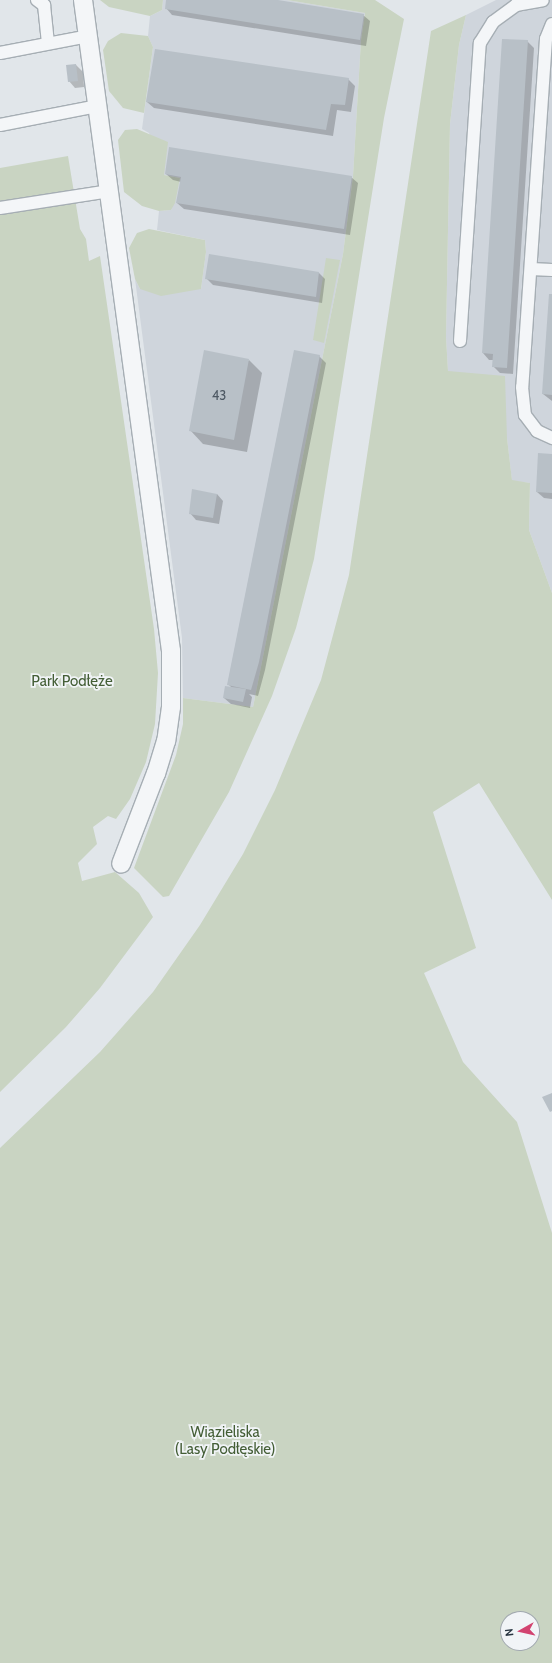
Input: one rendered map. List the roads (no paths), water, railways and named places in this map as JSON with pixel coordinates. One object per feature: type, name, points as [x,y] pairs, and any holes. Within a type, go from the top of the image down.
[{"type":"street","points":[[83,0],[171,651],[171,707],[166,741],[121,864]]},
{"type":"lane","points":[[37,0],[44,5],[48,43]]},
{"type":"lane","points":[[460,341],[480,43],[493,22],[516,5],[542,0]]},
{"type":"lane","points":[[546,0],[552,2]]},
{"type":"lane","points":[[552,24],[546,39],[522,387],[524,415],[537,431],[552,438]]},
{"type":"lane","points":[[0,53],[61,40],[89,36]]},
{"type":"lane","points":[[0,125],[98,106]]},
{"type":"lane","points":[[0,208],[110,191]]},
{"type":"lane","points":[[531,269],[552,270]]},
{"type":"park label","name":"Park Podłęże","points":[[72,682]]},
{"type":"park label","name":"Wiązieliska (Lasy Podłęskie)","points":[[225,1440]]}]
